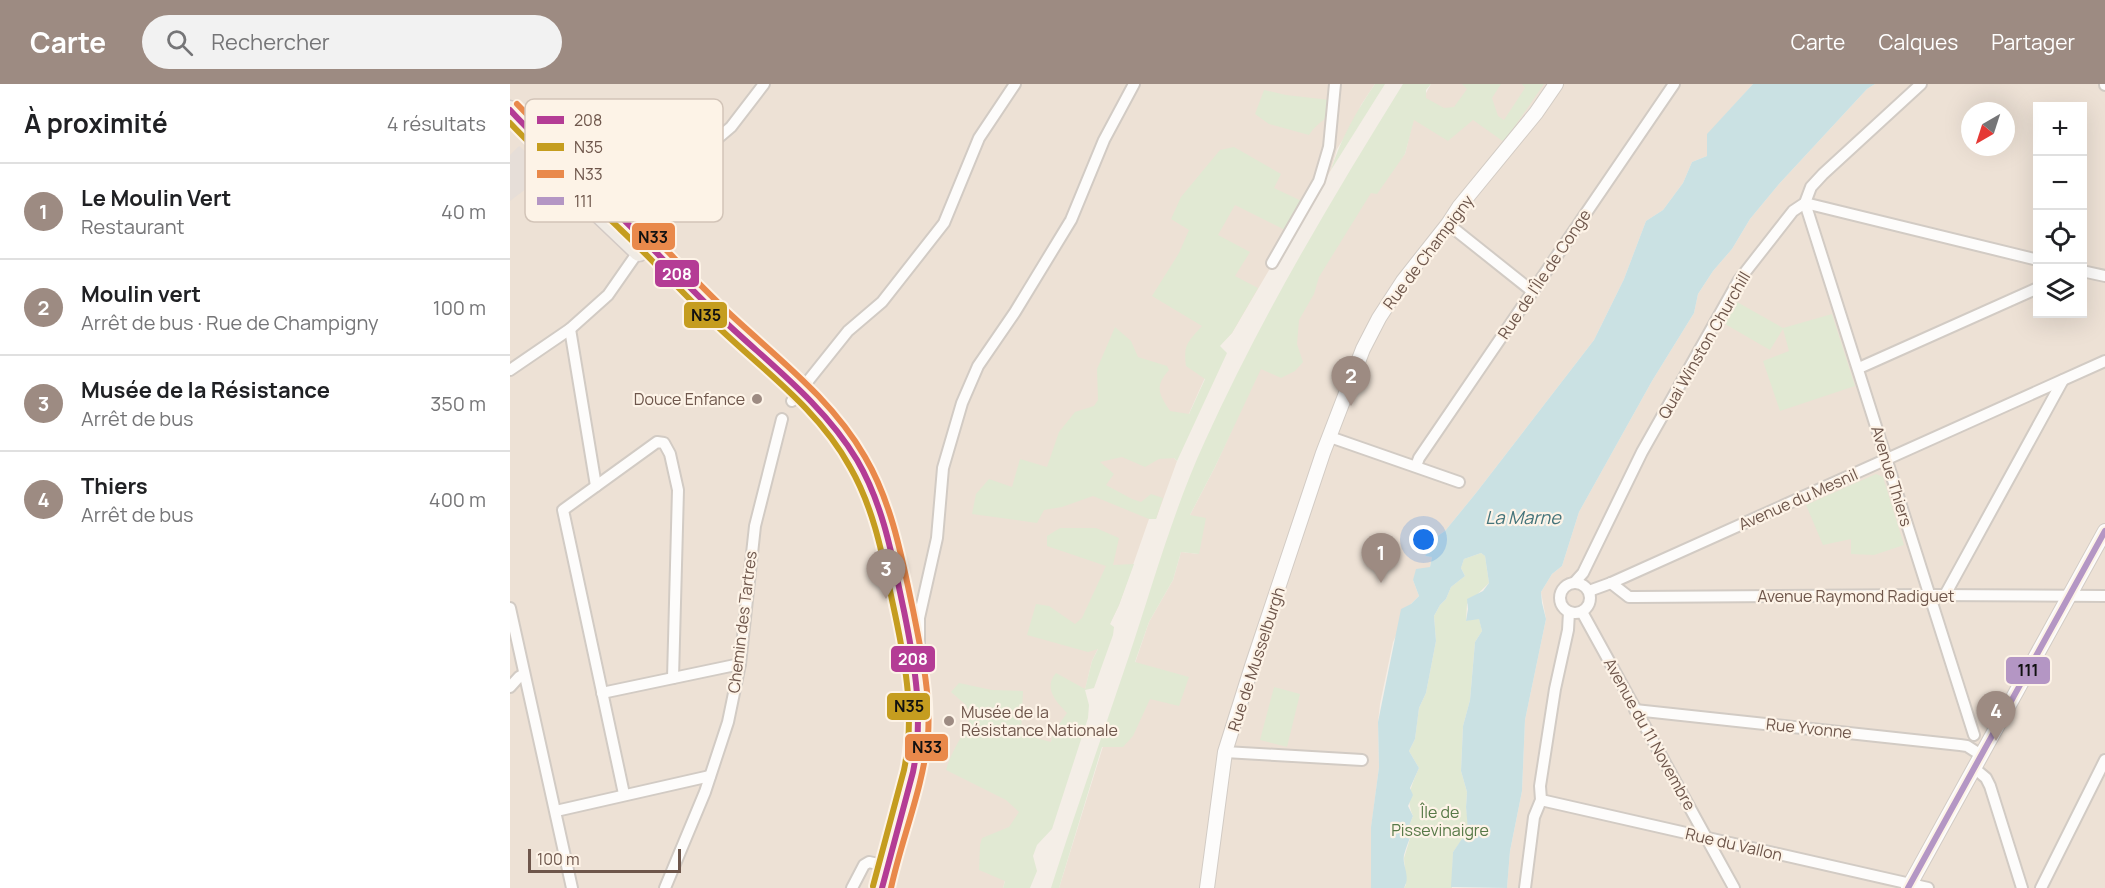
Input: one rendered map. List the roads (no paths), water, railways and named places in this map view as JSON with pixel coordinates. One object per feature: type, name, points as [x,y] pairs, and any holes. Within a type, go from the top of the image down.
[{"type":"main road","points":[[510,110],[525,126]]},
{"type":"main road","points":[[510,124],[525,138]]},
{"type":"main road","points":[[615,222],[712,310],[796,396],[838,432],[856,459],[875,495],[888,535],[909,659],[919,694],[919,735],[912,776],[881,864],[870,888]]},
{"type":"main road","points":[[618,222],[638,243]]},
{"type":"main road","points":[[881,864],[882,888]]},
{"type":"street","points":[[723,134],[731,127],[764,84]]},
{"type":"street","points":[[796,396],[848,331],[882,302],[944,223],[979,138],[1015,84]]},
{"type":"street","points":[[909,659],[919,650],[919,618],[937,538],[943,468],[949,441],[962,403],[978,366],[1015,312],[1071,219],[1104,140],[1134,84]]},
{"type":"street","points":[[1272,263],[1319,181],[1329,147],[1335,84]]},
{"type":"street","name":"Rue de Champigny","points":[[1330,437],[1363,349],[1379,318],[1403,281],[1459,207],[1536,113],[1556,84]]},
{"type":"street","name":"Quai Winston Churchill","points":[[1574,583],[1583,573],[1642,452],[1739,280],[1793,211],[1805,203],[1806,195],[1823,174],[1921,84]]},
{"type":"street","name":"Rue de l'Île de Conge","points":[[1416,466],[1419,458],[1668,86]]},
{"type":"street","points":[[1805,203],[2033,259]]},
{"type":"street","name":"Avenue Thiers","points":[[1805,203],[1974,735]]},
{"type":"street","points":[[510,370],[570,329],[608,295],[651,222]]},
{"type":"street","points":[[1448,224],[1532,291]]},
{"type":"street","points":[[2087,272],[2105,276]]},
{"type":"street","points":[[1859,368],[2033,290]]},
{"type":"street","points":[[570,329],[596,486]]},
{"type":"street","name":"Avenue du Mesnil","points":[[1589,591],[2105,361]]},
{"type":"street","points":[[1945,595],[2063,380]]},
{"type":"street","name":"Chemin des Tartres","points":[[665,888],[710,776],[728,722],[740,664],[755,526],[782,418]]},
{"type":"street","points":[[1330,437],[1459,482]]},
{"type":"street","name":"Rue de Musselburgh","points":[[1207,888],[1225,752],[1330,437]]},
{"type":"street","points":[[624,794],[606,692],[563,510],[657,442],[664,443],[670,454],[678,490],[673,678]]},
{"type":"street","points":[[1909,886],[2105,531]]},
{"type":"street","points":[[1574,583],[1583,585],[1589,591],[1589,605],[1582,612],[1569,612],[1562,605],[1560,596],[1565,587],[1574,583]]},
{"type":"street","name":"Avenue Raymond Radiguet","points":[[1611,583],[1629,597],[2105,596]]},
{"type":"street","points":[[510,608],[572,888]]},
{"type":"street","points":[[1525,888],[1534,817],[1540,800],[1540,786],[1555,688],[1568,630],[1569,612]]},
{"type":"street","name":"Avenue du 11 Novembre","points":[[1582,612],[1734,888]]},
{"type":"street","points":[[606,692],[740,664]]},
{"type":"street","points":[[510,687],[524,674]]},
{"type":"street","name":"Rue Yvonne","points":[[1635,710],[1967,746],[1978,761]]},
{"type":"street","points":[[1967,746],[1969,738],[1974,735],[1989,741]]},
{"type":"street","points":[[1225,752],[1362,760]]},
{"type":"street","points":[[2041,888],[2105,760]]},
{"type":"street","points":[[1978,761],[1990,786],[2022,888]]},
{"type":"street","points":[[556,811],[710,776]]},
{"type":"street","name":"Rue du Vallon","points":[[1540,800],[1909,886],[1928,888]]},
{"type":"street","points":[[852,888],[864,865],[869,862],[881,864]]},
{"type":"water","name":"La Marne","points":[[1753,84],[1875,84],[1867,89],[1779,184],[1750,219],[1732,249],[1713,271],[1698,294],[1694,313],[1652,381],[1579,512],[1562,566],[1552,574],[1541,592],[1546,619],[1525,720],[1522,791],[1510,851],[1507,888],[1451,887],[1453,852],[1468,830],[1467,792],[1461,771],[1463,726],[1470,700],[1475,642],[1482,631],[1479,619],[1466,621],[1467,599],[1483,591],[1489,583],[1485,556],[1481,553],[1464,559],[1461,568],[1465,576],[1451,587],[1434,616],[1436,641],[1426,693],[1419,708],[1415,739],[1409,751],[1419,768],[1410,788],[1413,795],[1408,806],[1413,816],[1409,826],[1412,832],[1404,855],[1406,883],[1404,888],[1371,888],[1371,827],[1379,767],[1378,722],[1401,609],[1411,604],[1419,596],[1413,580],[1416,569],[1430,567],[1432,557],[1425,556],[1433,545],[1433,539],[1445,531],[1476,493],[1594,340],[1624,279],[1646,221],[1663,210],[1683,183],[1692,162],[1707,156],[1707,134]]},
{"type":"place","name":"Douce Enfance","points":[[757,399]]},
{"type":"place","name":"Moulin vert","points":[[1351,406]]},
{"type":"place","name":"Le Moulin Vert","points":[[1381,583]]},
{"type":"place","name":"Musée de la Résistance","points":[[886,599]]},
{"type":"place","name":"Musée de la Résistance Nationale","points":[[949,721]]},
{"type":"place","name":"Thiers","points":[[1996,741]]},
{"type":"park label","name":"Île de Pissevinaigre","points":[[1440,821]]}]
